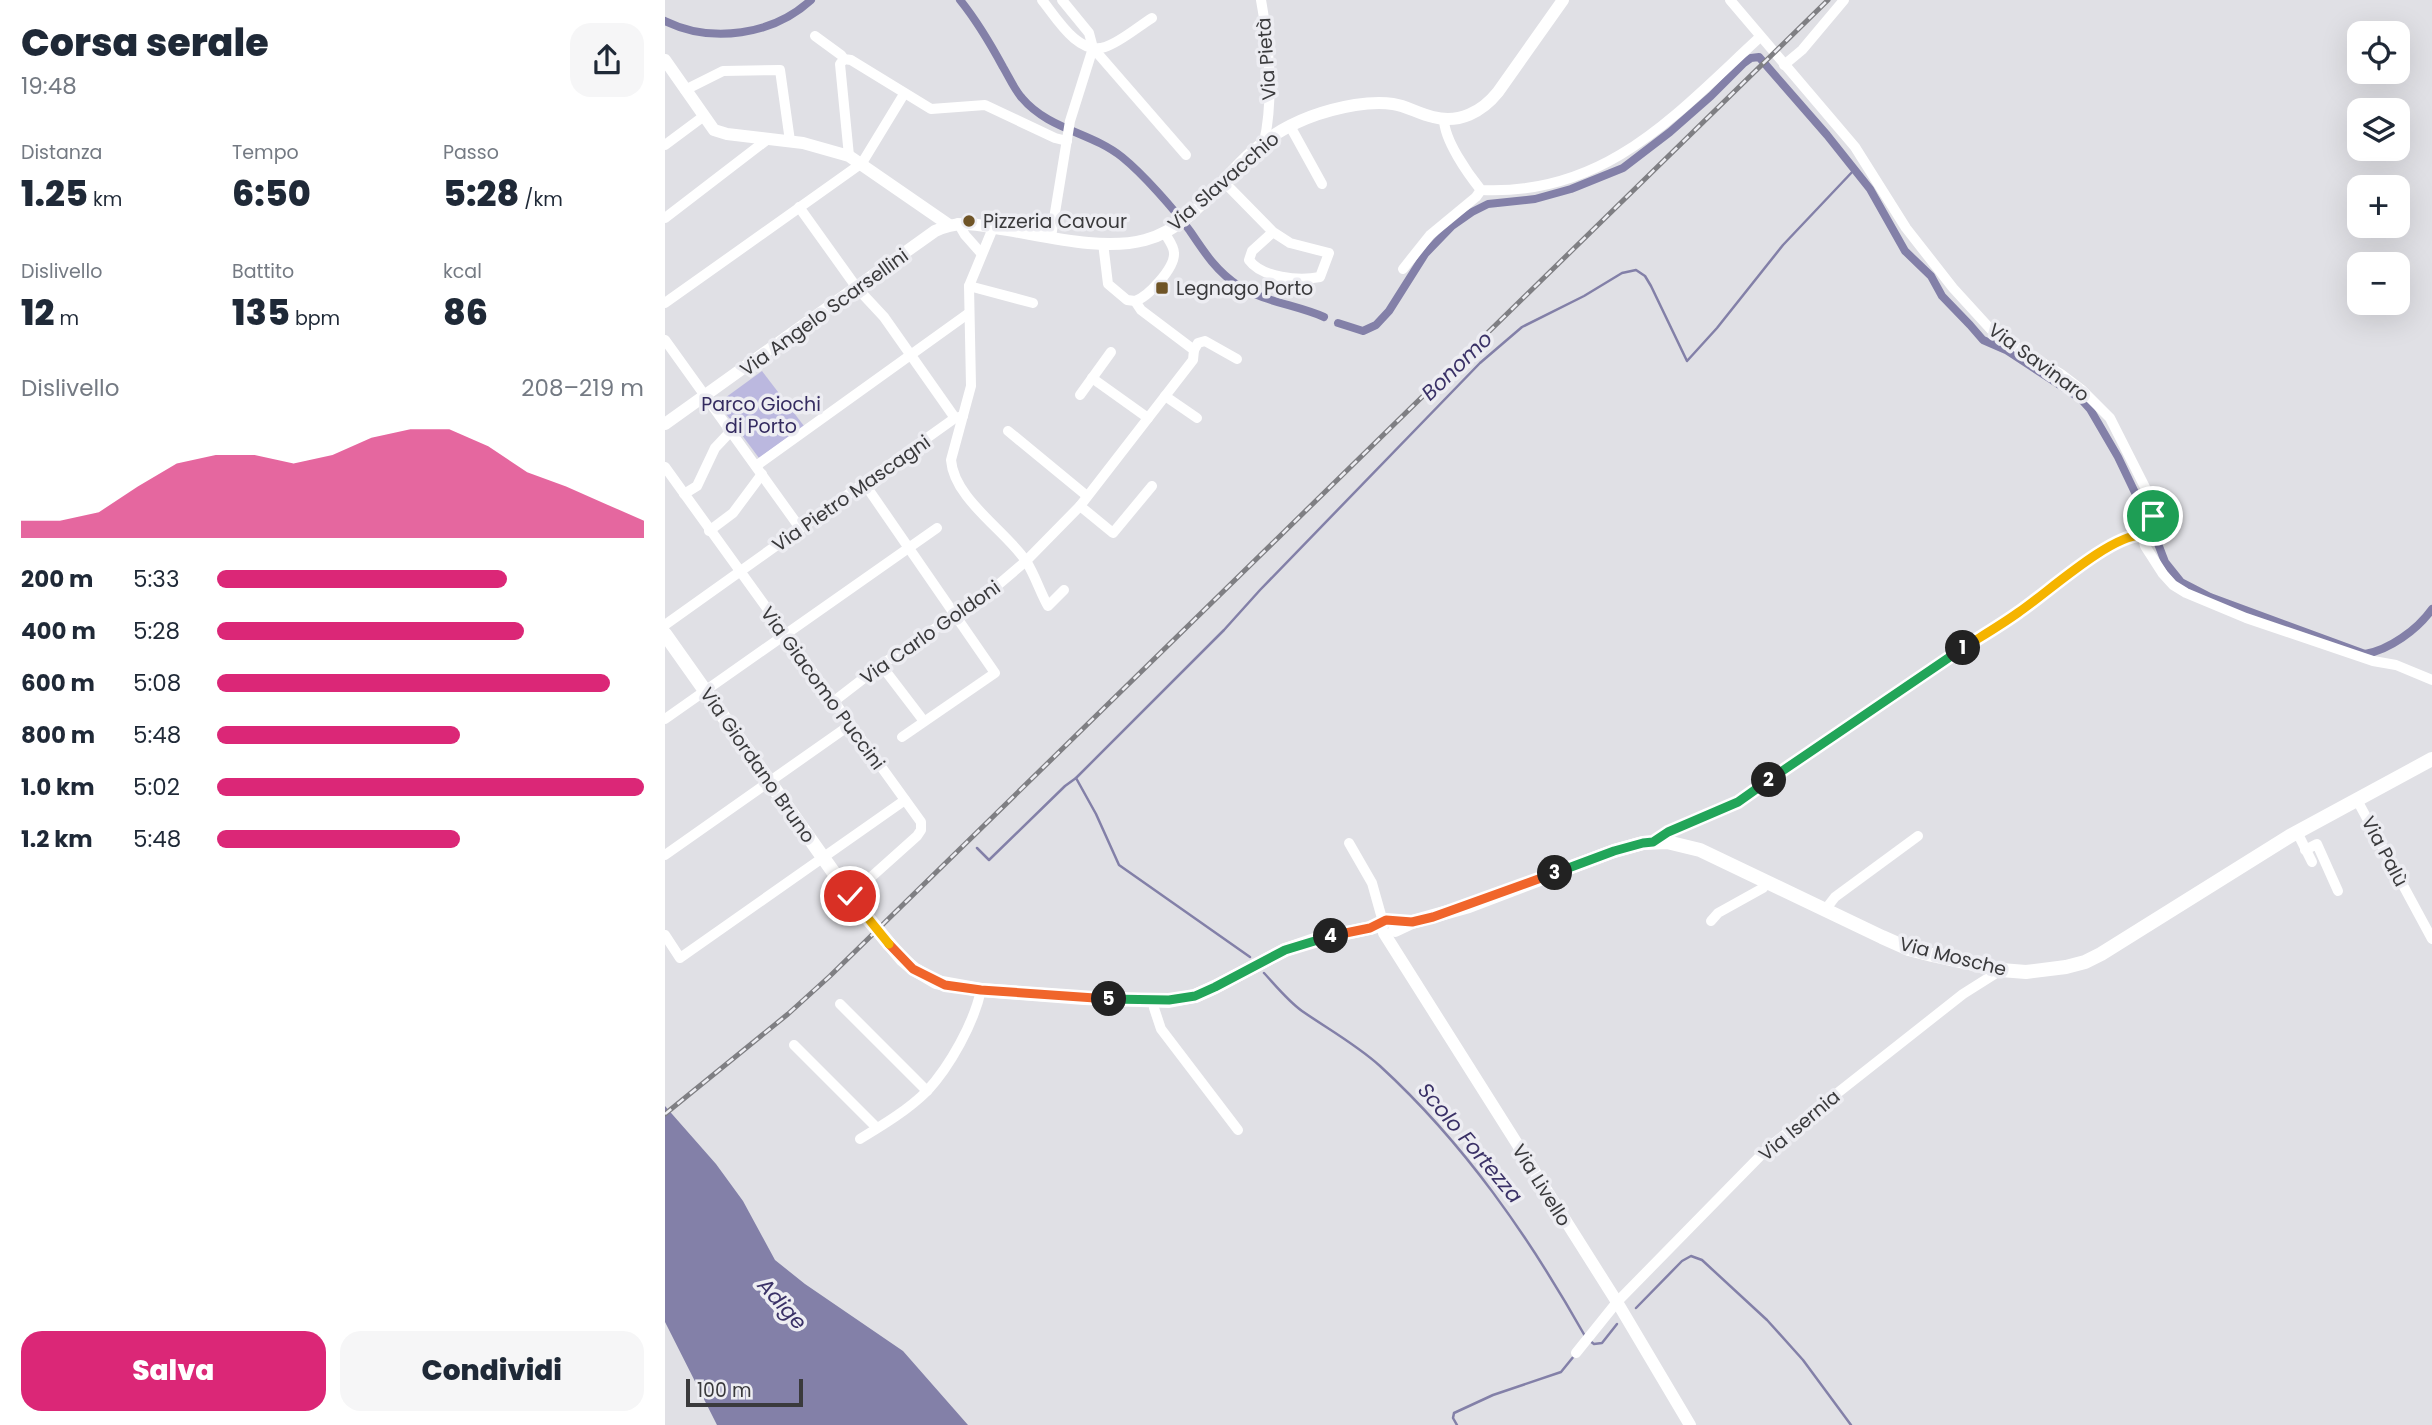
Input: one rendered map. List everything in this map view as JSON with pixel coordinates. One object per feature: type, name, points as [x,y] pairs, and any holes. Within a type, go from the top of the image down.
[{"type":"main road","name":"Via Giordano Bruno","points":[[665,634],[872,925],[913,969],[936,982],[981,990]]},
{"type":"main road","name":"Via Mosche","points":[[981,990],[1137,1000],[1183,999],[1215,987],[1285,950],[1314,940],[1412,922],[1468,906],[1614,851],[1653,842],[1681,844],[1700,850],[1909,949],[2001,970],[2038,971],[2085,962],[2297,832],[2432,760]]},
{"type":"street","points":[[1042,0],[1079,43],[1093,48],[1105,47],[1152,18]]},
{"type":"street","points":[[1062,0],[1089,33],[1093,48],[1186,155]]},
{"type":"street","name":"Via Pietà","points":[[1261,0],[1265,20],[1269,119],[1264,142]]},
{"type":"street","points":[[1563,0],[1487,105],[1465,116],[1444,119],[1451,142],[1469,175],[1481,190],[1511,192],[1550,186],[1614,160],[1685,106],[1760,37]]},
{"type":"street","name":"Via Savinaro","points":[[1730,0],[1855,147],[1906,229],[1953,288],[1995,334],[2061,374],[2082,390],[2110,418],[2153,500],[2155,510],[2146,526],[2145,546],[2173,585],[2246,618],[2373,661],[2396,665],[2432,680]]},
{"type":"street","points":[[1784,65],[1802,50],[1844,0]]},
{"type":"street","points":[[815,36],[843,59],[851,60],[931,109],[990,106],[1055,138],[1067,138]]},
{"type":"street","points":[[1051,237],[1070,121],[1093,48]]},
{"type":"street","points":[[843,59],[839,64],[849,156]]},
{"type":"street","points":[[667,68],[713,130],[803,143],[849,156],[916,205],[953,224],[981,253]]},
{"type":"street","points":[[685,90],[723,71],[780,70],[790,141]]},
{"type":"street","points":[[888,83],[894,109]]},
{"type":"street","points":[[665,303],[862,163],[904,94]]},
{"type":"street","name":"Via Slavacchio","points":[[953,224],[1103,243],[1136,242],[1169,229],[1189,216],[1264,142],[1304,119],[1374,103],[1393,104],[1444,119]]},
{"type":"street","points":[[665,145],[704,116]]},
{"type":"street","name":"Via Pietà","points":[[1269,119],[1287,127]]},
{"type":"street","points":[[1287,127],[1322,184]]},
{"type":"street","points":[[665,217],[768,139]]},
{"type":"street","points":[[1223,181],[1273,232],[1290,243],[1329,253],[1320,277],[1278,275],[1254,267],[1249,260],[1252,251],[1273,232]]},
{"type":"street","points":[[1403,268],[1430,235],[1481,190]]},
{"type":"street","points":[[799,207],[857,288],[884,317],[959,417]]},
{"type":"street","name":"Via Angelo Scarsellini","points":[[665,424],[935,232],[953,224]]},
{"type":"street","points":[[993,228],[969,286],[971,386],[959,417],[951,460],[955,479],[1025,561],[1048,606],[1064,590]]},
{"type":"street","points":[[1103,243],[1108,284],[1127,300],[1135,301],[1148,294],[1173,262],[1174,250],[1169,229]]},
{"type":"street","points":[[969,286],[1033,303]]},
{"type":"street","points":[[1135,301],[1141,310],[1194,350],[1198,343],[1206,341],[1237,359]]},
{"type":"street","points":[[709,531],[733,513],[759,470],[969,313]]},
{"type":"street","points":[[665,340],[800,528]]},
{"type":"street","name":"Via Carlo Goldoni","points":[[833,702],[881,665],[992,590],[1025,561],[1080,506],[1193,360],[1194,350]]},
{"type":"street","points":[[1080,395],[1111,352]]},
{"type":"street","points":[[1092,378],[1148,418]]},
{"type":"street","points":[[1165,396],[1198,418]]},
{"type":"street","name":"Via Pietro Mascagni","points":[[665,625],[959,417]]},
{"type":"street","points":[[684,494],[697,486],[715,448],[731,431]]},
{"type":"street","points":[[1008,431],[1087,496]]},
{"type":"street","name":"Via Giacomo Puccini","points":[[665,467],[921,822],[919,833],[850,896]]},
{"type":"street","points":[[864,483],[995,673],[902,737]]},
{"type":"street","points":[[1080,506],[1113,533],[1151,486]]},
{"type":"street","points":[[1653,842],[1668,832],[1738,802],[1833,735],[2020,612],[2099,554],[2146,526]]},
{"type":"street","points":[[665,719],[937,528]]},
{"type":"street","points":[[881,665],[923,720]]},
{"type":"street","points":[[665,855],[850,725]]},
{"type":"street","points":[[665,935],[680,958],[905,800]]},
{"type":"street","name":"Via Palù","points":[[2357,800],[2432,939]]},
{"type":"street","points":[[2297,832],[2312,862]]},
{"type":"street","points":[[1825,910],[1835,897],[1918,836]]},
{"type":"street","points":[[1349,843],[1371,883],[1386,927]]},
{"type":"street","points":[[2305,850],[2317,844],[2337,891]]},
{"type":"street","points":[[1711,921],[1718,913],[1763,888],[1767,883]]},
{"type":"street","name":"Via Livello","points":[[1386,927],[1691,1425]]},
{"type":"street","name":"Via Isernia","points":[[1576,1353],[1616,1302],[1769,1147],[1963,994],[2001,970]]},
{"type":"street","points":[[860,1139],[927,1091],[971,1023],[981,990]]},
{"type":"street","points":[[841,1004],[927,1091]]},
{"type":"street","points":[[1153,1008],[1161,1029],[1237,1130]]},
{"type":"street","points":[[794,1045],[877,1128]]},
{"type":"green space","name":"Parco Giochi di Porto","points":[[762,371],[804,426],[759,458],[718,403]]},
{"type":"water","name":"Adige","points":[[665,1106],[716,1164],[743,1201],[775,1260],[805,1284],[903,1351],[968,1425],[717,1425],[665,1322]]},
{"type":"waterway","points":[[665,21],[702,32],[741,32],[779,21],[811,0]]},
{"type":"waterway","points":[[960,0],[983,32],[1017,91],[1033,109],[1122,157],[1167,202],[1211,261],[1239,286],[1259,296],[1324,317]]},
{"type":"waterway","points":[[1338,323],[1363,331],[1376,325],[1389,311],[1425,254],[1452,226],[1472,212],[1488,204],[1535,199],[1571,189],[1623,168],[1670,132],[1744,63],[1759,57],[1870,189],[1905,251],[1931,276],[1942,296],[1983,340],[2006,350],[2081,399],[2090,409],[2118,457],[2165,562],[2181,582],[2210,597],[2365,654],[2402,638],[2432,609]]},
{"type":"waterway","name":"Bonomo","points":[[1076,778],[1224,630],[1480,363],[1522,327],[1584,296],[1622,273],[1636,270],[1645,276],[1651,286],[1687,361],[1783,245],[1854,170]]},
{"type":"waterway","name":"Scolo Fortezza","points":[[977,848],[989,860],[1076,778],[1119,865],[1250,957]]},
{"type":"waterway","name":"Scolo Fortezza","points":[[1264,973],[1297,1007],[1371,1058],[1440,1127],[1518,1228],[1585,1336]]},
{"type":"waterway","name":"Scolo Fortezza","points":[[1636,1308],[1682,1261],[1691,1256],[1702,1260],[1767,1320],[1803,1360],[1851,1425]]},
{"type":"waterway","name":"Scolo Fortezza","points":[[1590,1341],[1594,1344],[1602,1343],[1617,1324]]},
{"type":"waterway","points":[[1457,1425],[1453,1418],[1454,1413],[1493,1395],[1561,1372],[1574,1356]]},
{"type":"railway","points":[[665,1114],[788,1014],[830,976],[1828,0]]},
{"type":"place","name":"Pizzeria Cavour","points":[[969,221]]},
{"type":"place","name":"Legnago Porto","points":[[1162,288]]},
{"type":"route","points":[[850,896],[902,959],[913,969],[945,985],[981,990],[1150,1001],[1195,996],[1285,950],[1314,940],[1370,928],[1386,920],[1412,922],[1468,906],[1614,851],[1653,842],[1668,832],[1738,802],[1821,743],[2020,612],[2099,554],[2123,539],[2142,535],[2144,527],[2153,516]]}]
